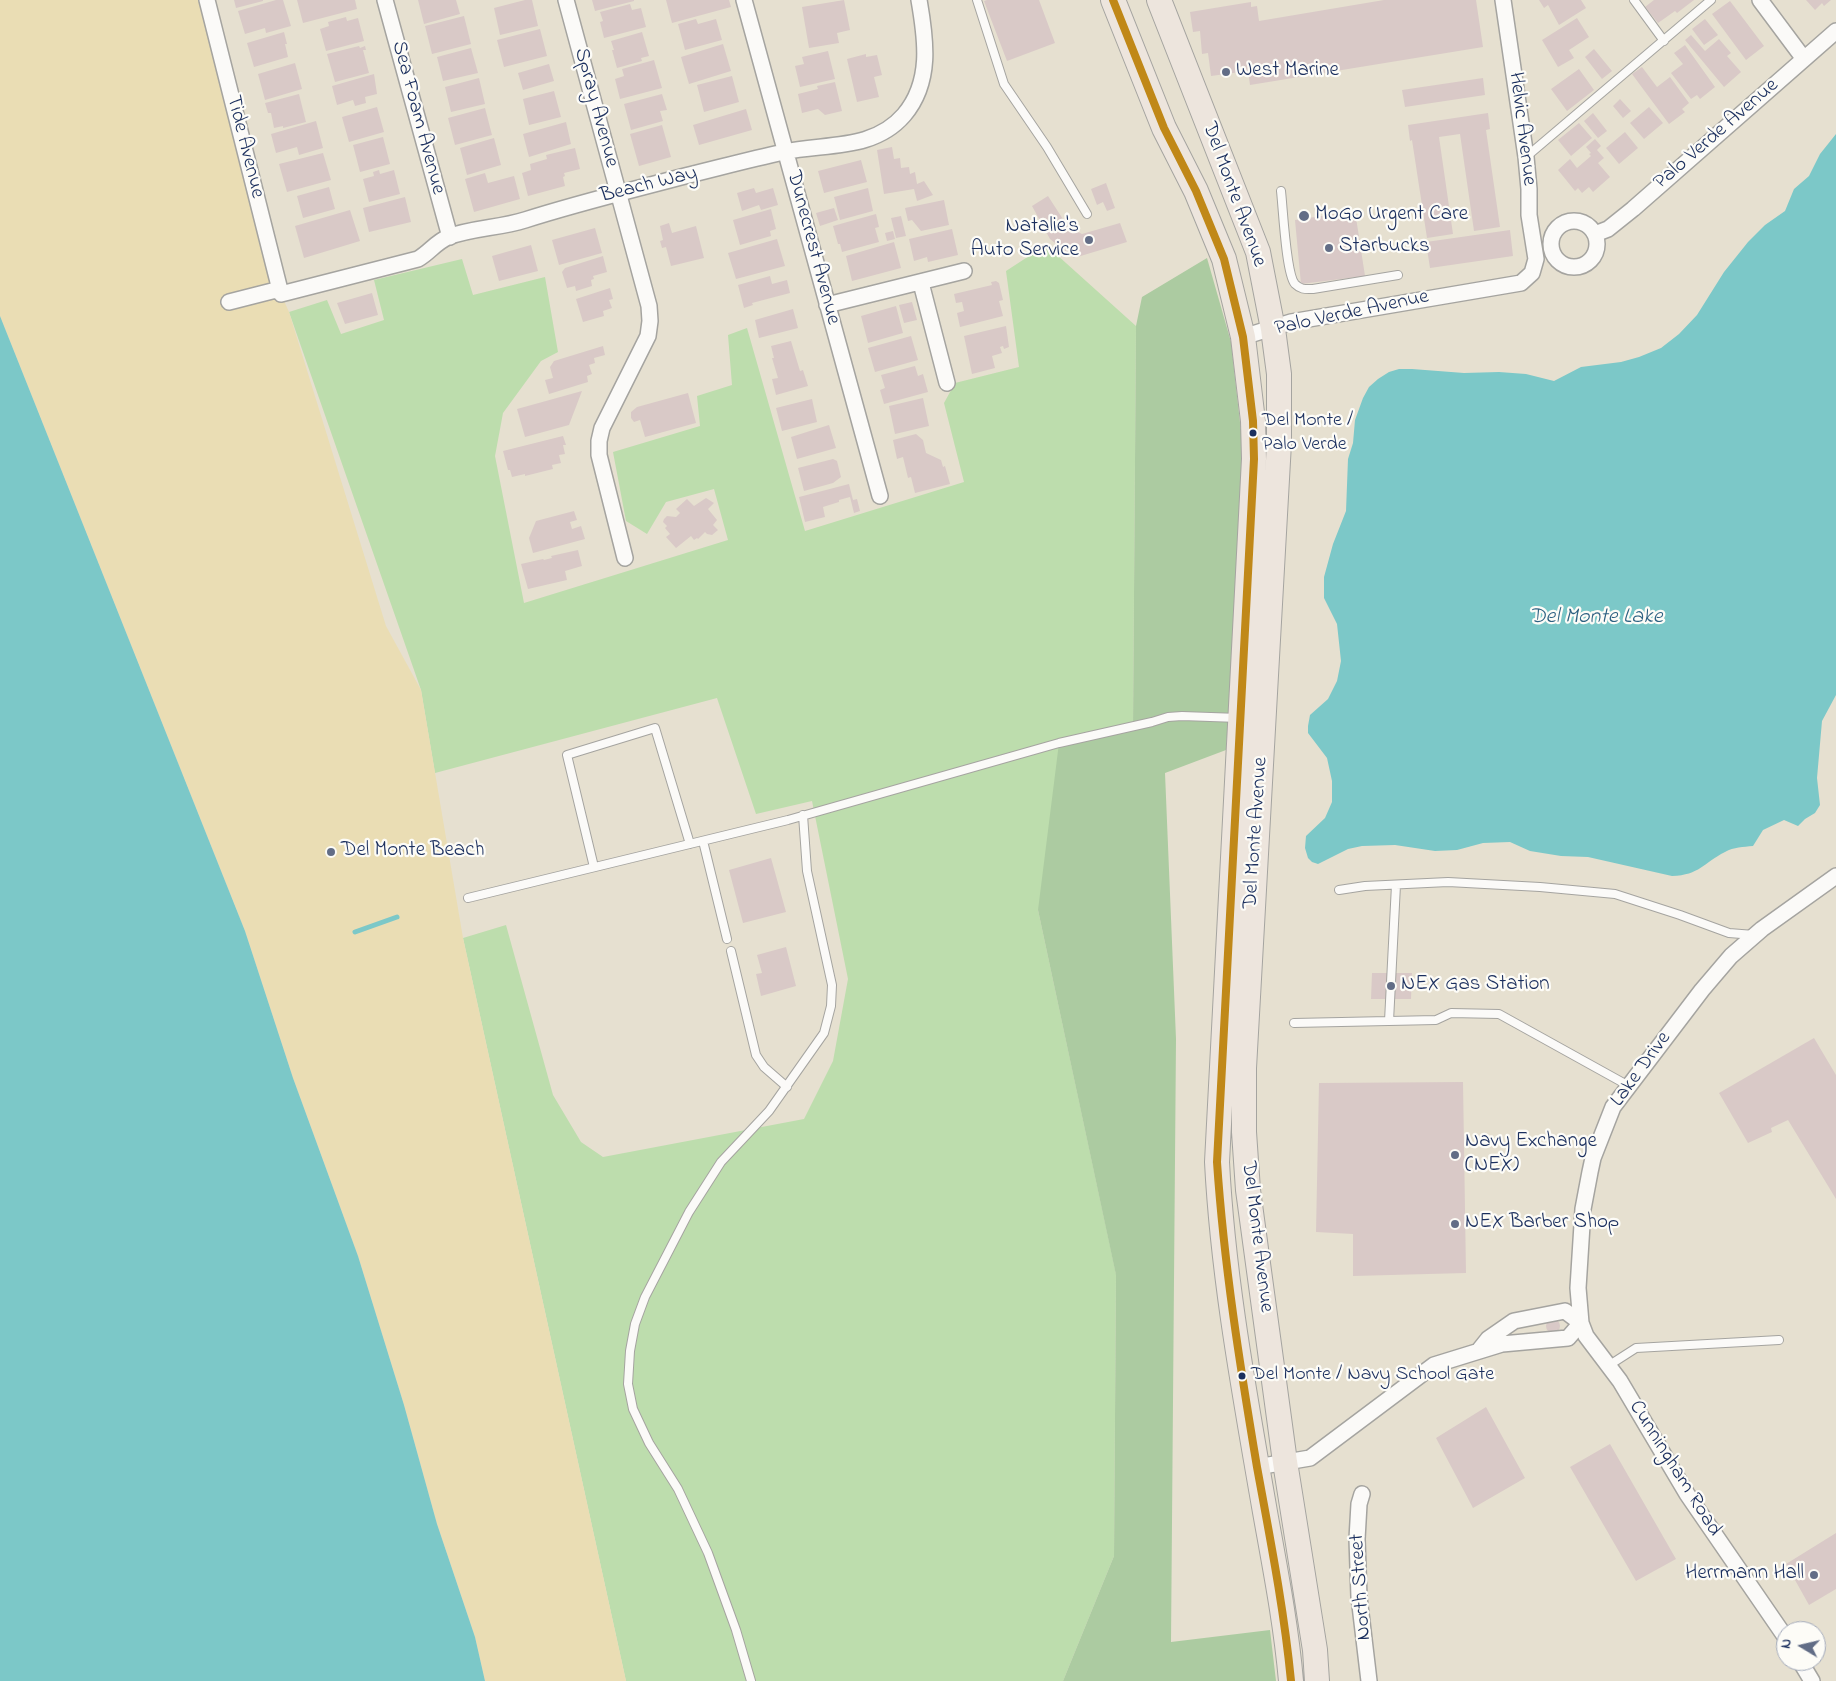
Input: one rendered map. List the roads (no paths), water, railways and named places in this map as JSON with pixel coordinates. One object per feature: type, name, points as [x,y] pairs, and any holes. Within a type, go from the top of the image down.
[{"type":"main road","name":"Del Monte Avenue","points":[[1113,0],[1164,128],[1196,191],[1224,259],[1243,337],[1253,421],[1254,459],[1217,1162],[1220,1215],[1227,1272],[1257,1468],[1283,1616],[1291,1681]]},
{"type":"main road","name":"Del Monte Avenue","points":[[1159,0],[1258,252],[1278,374],[1280,443],[1245,1039],[1244,1132],[1248,1190],[1285,1462],[1315,1650],[1317,1681]]},
{"type":"street","name":"Tide Avenue","points":[[207,0],[280,291]]},
{"type":"street","name":"Sea Foam Avenue","points":[[385,0],[450,237]]},
{"type":"street","name":"Spray Avenue","points":[[566,0],[649,306],[648,336],[602,428],[599,441],[599,455],[625,558]]},
{"type":"street","name":"Dunecrest Avenue","points":[[744,0],[880,496]]},
{"type":"street","name":"Helvic Avenue","points":[[1503,0],[1526,157],[1529,215],[1536,259]]},
{"type":"street","points":[[1760,0],[1804,59]]},
{"type":"street","name":"Beach Way","points":[[229,302],[418,259],[425,255],[435,244],[450,237],[501,227],[619,193],[786,151],[856,143],[876,136],[891,127],[903,116],[920,88],[926,54],[919,1]]},
{"type":"street","name":"Palo Verde Avenue","points":[[1595,234],[1608,229],[1633,209],[1836,32]]},
{"type":"street","points":[[1576,221],[1590,227],[1595,234],[1597,249],[1589,262],[1582,266],[1575,268],[1567,267],[1560,264],[1552,255],[1550,246],[1552,236],[1561,225],[1576,221]]},
{"type":"street","points":[[1536,259],[1552,255]]},
{"type":"street","name":"Palo Verde Avenue","points":[[1243,337],[1272,330],[1291,322],[1521,283],[1532,273],[1536,259]]},
{"type":"street","points":[[827,305],[964,271]]},
{"type":"street","points":[[920,283],[947,382]]},
{"type":"street","name":"Lake Drive","points":[[1581,1323],[1578,1288],[1583,1209],[1593,1158],[1613,1107],[1718,969],[1754,935],[1832,879]]},
{"type":"street","points":[[1257,1468],[1310,1458],[1434,1365],[1502,1344],[1568,1338],[1581,1323],[1565,1312],[1514,1321],[1488,1339],[1478,1350]]},
{"type":"street","name":"Cunningham Road","points":[[1581,1323],[1586,1336],[1620,1381],[1687,1494],[1776,1623]]},
{"type":"street","name":"North Street","points":[[1362,1494],[1359,1504],[1357,1539],[1359,1597],[1368,1681]]},
{"type":"lane","points":[[978,0],[1004,84],[1047,147],[1087,214]]},
{"type":"lane","points":[[1634,0],[1664,41]]},
{"type":"lane","points":[[1526,157],[1711,0]]},
{"type":"lane","points":[[1282,191],[1289,266],[1292,280],[1296,286],[1302,289],[1313,289],[1398,275]]},
{"type":"lane","points":[[468,898],[703,841],[1059,743],[1168,717],[1241,718]]},
{"type":"lane","points":[[594,868],[567,755],[655,728],[690,844]]},
{"type":"lane","points":[[751,1681],[736,1630],[708,1553],[678,1490],[649,1443],[633,1408],[628,1384],[630,1351],[635,1324],[645,1297],[690,1212],[721,1162],[769,1111],[824,1033],[831,1006],[832,984],[807,871],[803,815]]},
{"type":"lane","points":[[703,841],[727,939]]},
{"type":"lane","points":[[1339,890],[1365,886],[1448,882],[1540,887],[1615,894],[1729,933],[1754,935]]},
{"type":"lane","points":[[1389,1021],[1396,885]]},
{"type":"lane","points":[[731,951],[756,1055],[764,1067],[787,1087]]},
{"type":"lane","points":[[1294,1023],[1436,1020],[1451,1013],[1498,1014],[1629,1086]]},
{"type":"lane","points":[[1608,1366],[1636,1348],[1779,1340]]},
{"type":"water","name":"Del Monte Lake","points":[[1836,134],[1836,695],[1822,721],[1817,778],[1820,805],[1815,813],[1798,826],[1784,820],[1763,830],[1753,846],[1728,850],[1695,871],[1672,876],[1588,857],[1561,856],[1530,851],[1510,842],[1483,843],[1457,850],[1435,851],[1395,845],[1362,846],[1348,849],[1318,864],[1312,862],[1308,858],[1305,848],[1306,836],[1325,818],[1332,802],[1332,781],[1327,758],[1308,733],[1308,726],[1310,715],[1328,699],[1337,681],[1341,661],[1337,624],[1324,598],[1324,577],[1333,544],[1346,511],[1348,459],[1353,443],[1355,420],[1369,387],[1389,372],[1399,369],[1526,374],[1554,381],[1581,367],[1621,362],[1661,348],[1679,334],[1697,315],[1724,272],[1748,242],[1765,225],[1785,211],[1794,189],[1809,176],[1820,154]]},
{"type":"water","points":[[0,316],[245,931],[293,1078],[358,1256],[404,1405],[437,1524],[475,1637],[485,1681],[0,1681]]},
{"type":"waterway","points":[[355,932],[397,917]]},
{"type":"place","name":"West Marine","points":[[1226,72]]},
{"type":"place","name":"MoGo Urgent Care","points":[[1304,216]]},
{"type":"place","name":"Natalie's Auto Service","points":[[1089,240]]},
{"type":"place","name":"Starbucks","points":[[1329,248]]},
{"type":"place","name":"Del Monte / Palo Verde","points":[[1253,433]]},
{"type":"place","name":"Del Monte Beach","points":[[331,852]]},
{"type":"place","name":"NEX Gas Station","points":[[1391,986]]},
{"type":"place","name":"Navy Exchange (NEX)","points":[[1455,1155]]},
{"type":"place","name":"NEX Barber Shop","points":[[1455,1224]]},
{"type":"place","name":"Del Monte / Navy School Gate","points":[[1242,1376]]},
{"type":"place","name":"Herrmann Hall","points":[[1814,1575]]}]
